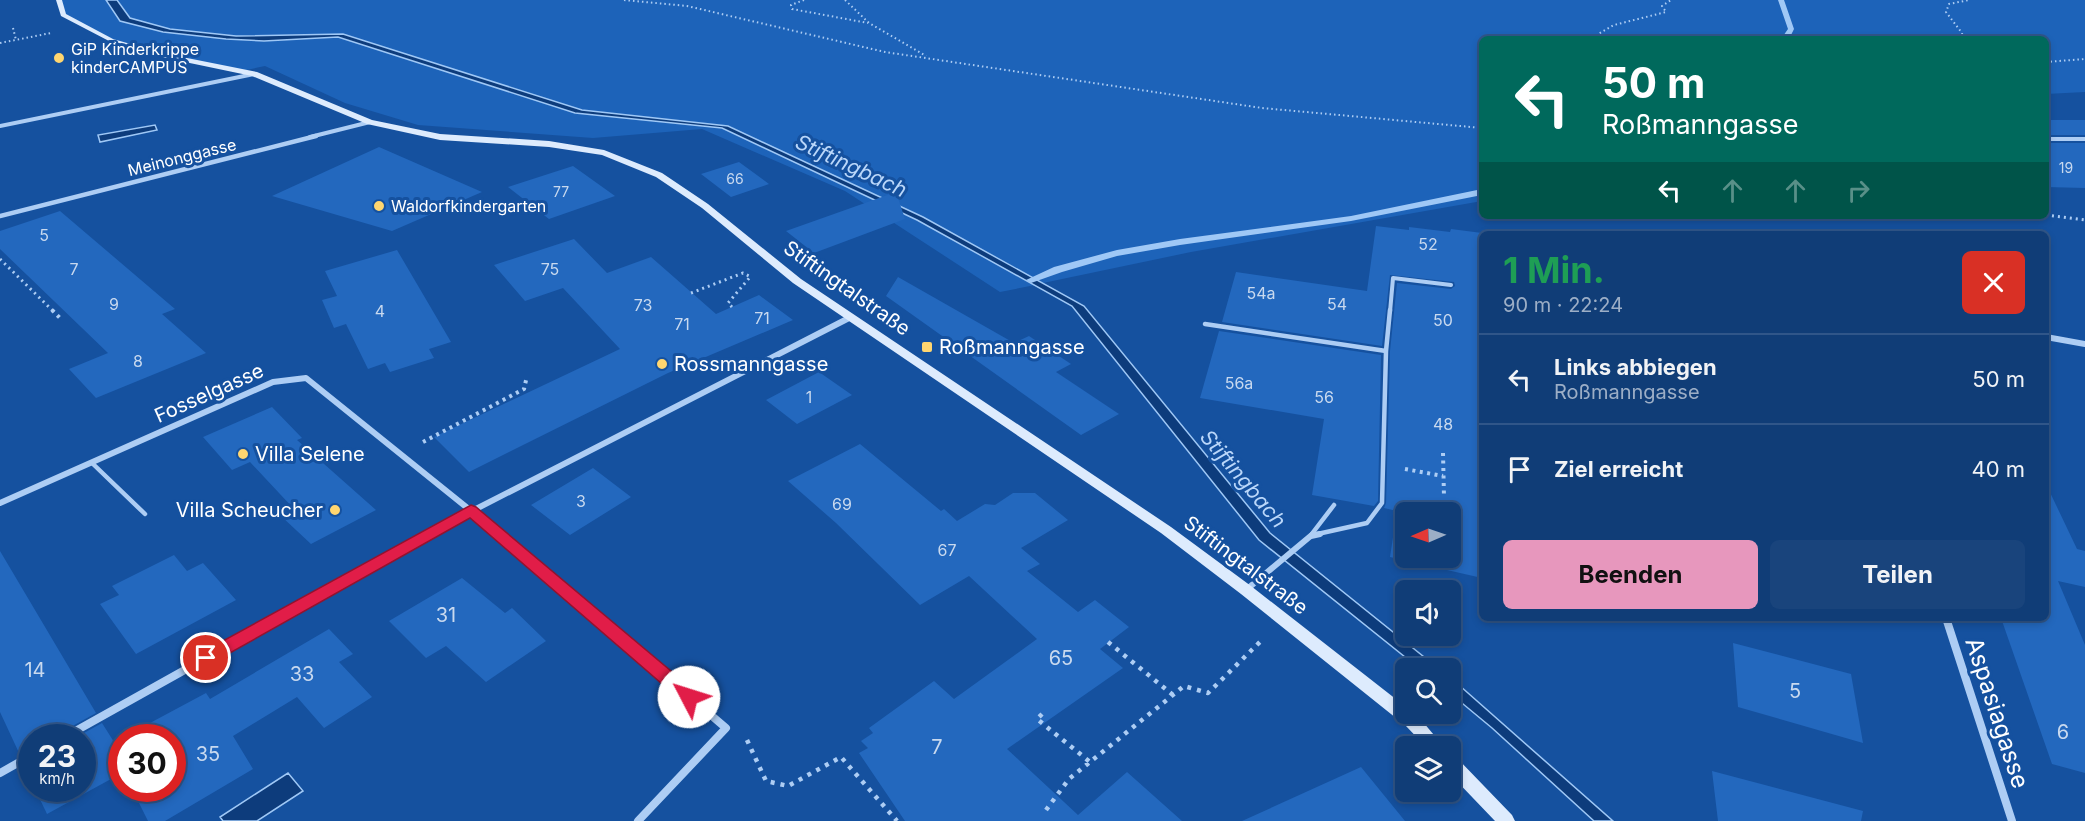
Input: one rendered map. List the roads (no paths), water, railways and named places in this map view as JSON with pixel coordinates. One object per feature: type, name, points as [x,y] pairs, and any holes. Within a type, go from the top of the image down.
[{"type":"street","name":"Stiftingtalstraße","points":[[58,0],[63,15],[111,40],[161,55],[254,74],[370,122],[440,137],[549,144],[604,153],[659,175],[705,206],[783,271],[849,318],[1166,530],[1412,721],[1426,736]]},
{"type":"street","points":[[0,126],[254,74]]},
{"type":"street","name":"Meinonggasse","points":[[0,216],[370,122]]},
{"type":"street","points":[[88,724],[471,510],[849,318]]},
{"type":"street","points":[[2049,338],[2085,344]]},
{"type":"street","name":"Fosselgasse","points":[[0,503],[273,382],[298,378],[314,382],[471,510]]},
{"type":"street","points":[[471,510],[726,728],[638,821]]},
{"type":"street","name":"Aspasiagasse","points":[[1947,621],[2012,821]]},
{"type":"street","points":[[0,773],[18,763]]},
{"type":"street","points":[[1461,774],[1506,821]]},
{"type":"lane","points":[[2049,139],[2085,139]]},
{"type":"lane","points":[[1311,536],[1367,523],[1382,503],[1386,351],[1393,278],[1451,285]]},
{"type":"lane","points":[[1205,324],[1386,351]]},
{"type":"lane","points":[[92,462],[145,514]]},
{"type":"lane","points":[[1246,590],[1311,536],[1334,505]]},
{"type":"waterway","points":[[1781,0],[1791,29],[1787,36]]},
{"type":"waterway","points":[[1031,280],[1058,269],[1117,253],[1180,242],[1351,219],[1479,193]]},
{"type":"place","name":"GiP Kinderkrippe kinderCAMPUS","points":[[59,58]]},
{"type":"place","name":"Waldorfkindergarten","points":[[379,206]]},
{"type":"place","name":"Roßmanngasse","points":[[927,347]]},
{"type":"place","name":"Rossmanngasse","points":[[662,364]]},
{"type":"place","name":"Villa Selene","points":[[243,454]]},
{"type":"place","name":"Villa Scheucher","points":[[335,510]]},
{"type":"water label","name":"Stiftingbach","points":[[851,166]]},
{"type":"water label","name":"Stiftingbach","points":[[1243,479]]}]
